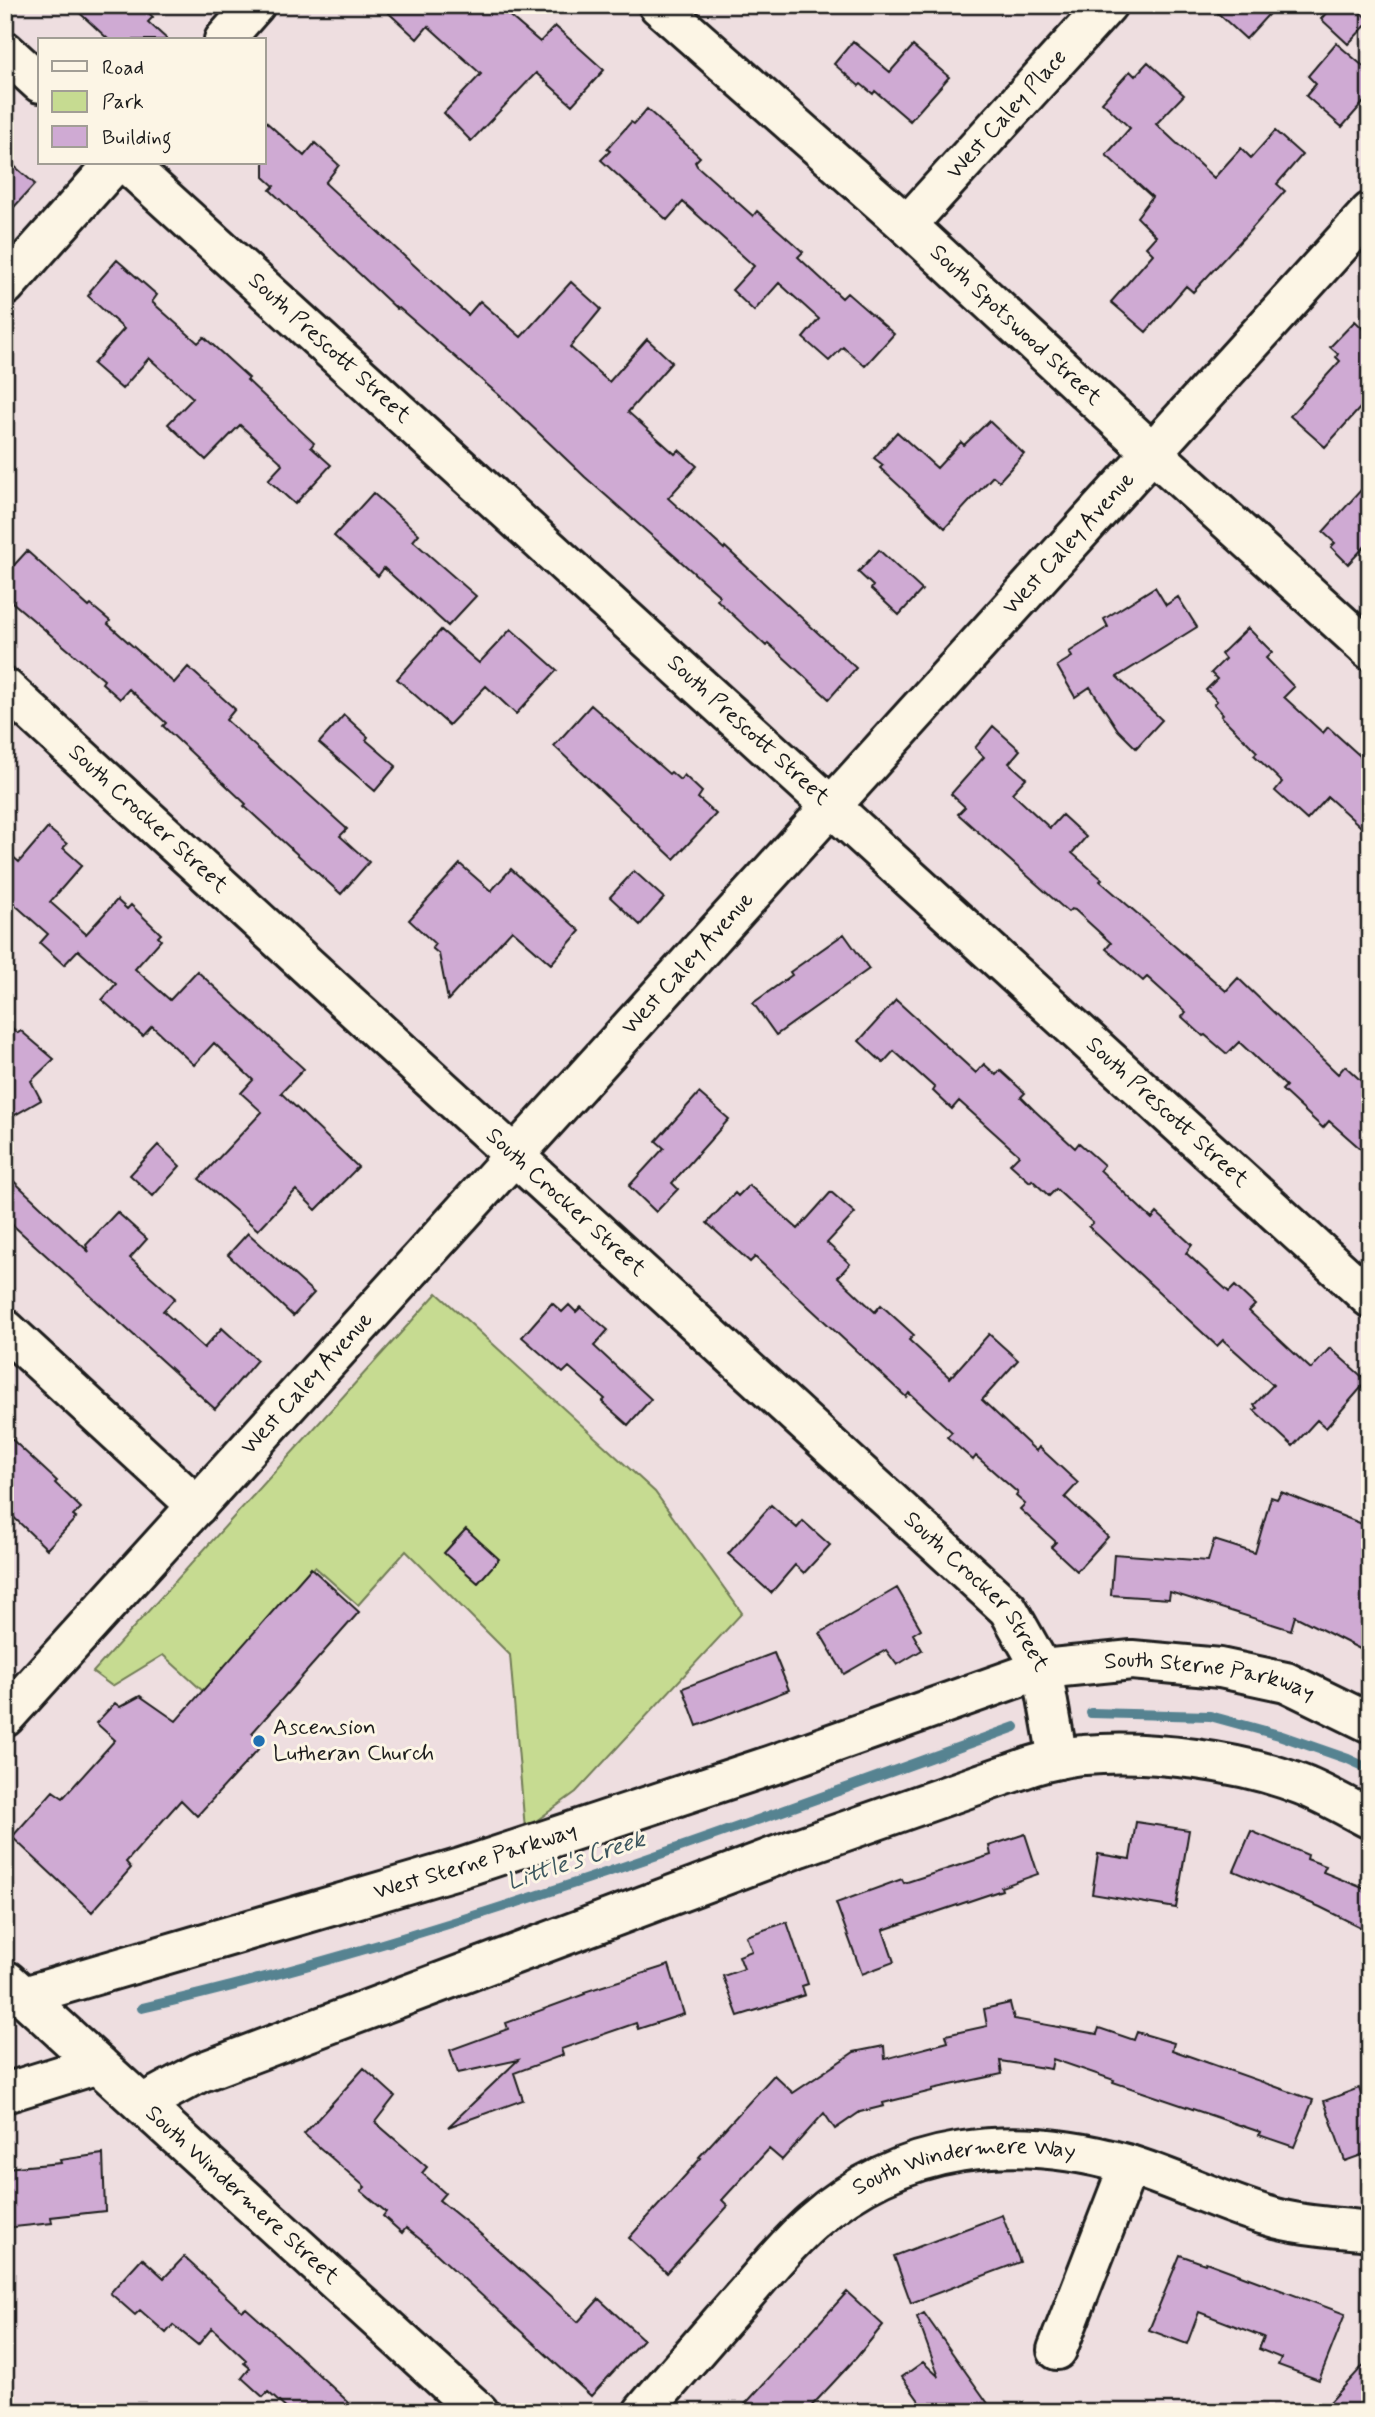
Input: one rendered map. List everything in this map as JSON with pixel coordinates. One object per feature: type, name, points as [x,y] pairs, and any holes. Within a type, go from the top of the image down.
[{"type":"street","points":[[226,38],[256,5]]},
{"type":"street","name":"South Spotswood Street","points":[[658,5],[907,225],[1370,650]]},
{"type":"street","name":"West Caley Place","points":[[907,225],[1107,5]]},
{"type":"street","points":[[5,51],[38,81]]},
{"type":"street","points":[[5,286],[115,164]]},
{"type":"street","name":"South Prescott Street","points":[[127,164],[1370,1298]]},
{"type":"street","name":"West Caley Avenue","points":[[5,1717],[1370,212]]},
{"type":"street","name":"South Crocker Street","points":[[5,688],[1008,1609],[1042,1669],[1058,1759]]},
{"type":"street","points":[[5,1329],[197,1506]]},
{"type":"street","name":"South Sterne Parkway","points":[[1042,1669],[1132,1660],[1220,1668],[1286,1682],[1370,1723]]},
{"type":"street","name":"West Sterne Parkway","points":[[15,1988],[461,1868],[772,1765],[1042,1669]]},
{"type":"street","points":[[142,2104],[199,2073],[250,2053],[800,1847],[1058,1759],[1084,1755],[1129,1754],[1210,1760],[1302,1785],[1370,1819]]},
{"type":"street","name":"South Windermere Street","points":[[15,1988],[479,2412]]},
{"type":"street","points":[[5,2093],[98,2064]]},
{"type":"street","name":"South Windermere Way","points":[[643,2412],[812,2222],[851,2193],[893,2171],[934,2156],[981,2147],[1034,2146],[1093,2155],[1129,2165],[1267,2216],[1312,2225],[1370,2231]]},
{"type":"street","points":[[1057,2350],[1129,2165]]},
{"type":"green space","points":[[437,1293],[655,1492],[742,1613],[576,1792],[525,1829],[510,1655],[406,1551],[358,1605],[315,1567],[204,1692],[163,1655],[112,1686],[93,1672]]},
{"type":"building","points":[[71,5],[140,5],[153,17],[148,22],[166,38],[107,38]]},
{"type":"building","points":[[380,5],[497,5],[540,42],[555,26],[604,70],[572,105],[536,73],[471,141],[444,113],[481,74],[428,26],[417,39]]},
{"type":"building","points":[[1209,5],[1277,5],[1246,39]]},
{"type":"building","points":[[1333,5],[1352,5],[1370,21],[1348,44],[1321,19]]},
{"type":"building","points":[[853,41],[890,72],[913,46],[949,77],[910,121],[875,91],[873,94],[861,84],[859,86],[834,64]]},
{"type":"building","points":[[1336,43],[1370,72],[1370,95],[1342,127],[1306,96],[1316,84],[1308,76]]},
{"type":"building","points":[[1148,62],[1184,95],[1156,124],[1214,178],[1241,148],[1251,158],[1275,131],[1302,155],[1277,184],[1285,191],[1193,292],[1186,286],[1146,332],[1111,302],[1153,254],[1146,247],[1156,236],[1137,217],[1152,197],[1106,155],[1130,128],[1102,102],[1130,71],[1135,76]]},
{"type":"building","points":[[647,109],[700,157],[695,162],[697,166],[753,216],[757,211],[803,252],[798,257],[842,298],[847,293],[894,334],[865,366],[843,347],[829,361],[803,338],[819,319],[779,283],[754,311],[732,290],[754,266],[683,202],[667,220],[601,160],[610,151],[607,149],[631,122],[634,124]]},
{"type":"building","points":[[266,122],[304,156],[315,143],[339,165],[325,183],[468,315],[480,301],[521,337],[571,282],[601,309],[570,347],[609,382],[647,339],[672,362],[628,412],[675,454],[679,450],[697,466],[668,498],[856,668],[829,699],[768,643],[766,646],[717,600],[720,596],[585,477],[500,396],[397,309],[270,190],[274,186],[264,177]]},
{"type":"building","points":[[5,158],[35,184],[5,217]]},
{"type":"building","points":[[117,260],[157,295],[152,302],[198,343],[204,337],[314,443],[311,447],[331,465],[295,504],[268,480],[282,465],[280,461],[240,425],[206,460],[168,424],[193,398],[149,358],[122,389],[93,364],[124,329],[88,296]]},
{"type":"building","points":[[1355,321],[1370,335],[1370,397],[1325,447],[1290,416],[1340,361],[1336,357],[1338,354],[1330,347]]},
{"type":"building","points":[[989,421],[1024,454],[999,481],[993,476],[945,528],[880,468],[883,465],[874,458],[897,432],[937,468],[961,442],[964,445]]},
{"type":"building","points":[[1370,480],[1370,541],[1348,564],[1331,547],[1335,543],[1323,532]]},
{"type":"building","points":[[373,493],[419,534],[413,541],[476,596],[448,626],[384,568],[378,576],[334,536]]},
{"type":"building","points":[[879,550],[922,590],[899,615],[871,589],[873,586],[858,572]]},
{"type":"building","points":[[27,551],[89,607],[91,605],[110,621],[108,624],[174,683],[188,667],[235,709],[226,720],[347,829],[340,836],[369,862],[341,894],[244,806],[246,804],[163,726],[166,723],[129,689],[120,699],[102,683],[104,680],[5,596],[5,575]]},
{"type":"building","points":[[1155,587],[1166,605],[1178,597],[1197,627],[1117,677],[1162,720],[1136,748],[1118,730],[1090,687],[1075,697],[1057,666],[1072,657],[1069,652],[1108,627],[1104,619]]},
{"type":"building","points":[[1248,628],[1272,652],[1266,658],[1294,687],[1284,697],[1323,733],[1328,727],[1370,765],[1370,835],[1328,797],[1307,820],[1275,791],[1282,782],[1254,755],[1257,752],[1221,716],[1223,714],[1214,704],[1217,701],[1206,690],[1217,679],[1211,673],[1225,659],[1221,654]]},
{"type":"building","points":[[511,629],[557,670],[516,714],[486,686],[449,725],[397,679],[441,630],[479,663]]},
{"type":"building","points":[[591,705],[669,774],[671,772],[680,780],[684,775],[702,792],[698,798],[716,814],[674,859],[554,746]]},
{"type":"building","points":[[344,715],[368,737],[366,740],[396,766],[375,791],[319,743]]},
{"type":"building","points":[[993,726],[1020,750],[1009,763],[1026,778],[1012,793],[1050,828],[1062,815],[1086,837],[1072,853],[1102,879],[1100,881],[1226,991],[1238,978],[1338,1074],[1345,1066],[1370,1089],[1370,1157],[1329,1121],[1323,1128],[1282,1090],[1286,1086],[1239,1042],[1227,1054],[1203,1036],[1182,1017],[1186,1012],[1147,977],[1143,981],[1106,949],[1111,943],[1075,910],[1068,912],[958,814],[965,807],[951,794],[984,757],[975,748]]},
{"type":"building","points":[[48,828],[67,844],[63,848],[82,865],[50,902],[86,934],[117,900],[127,909],[131,905],[161,934],[158,937],[161,940],[135,969],[170,1000],[197,971],[304,1069],[281,1093],[358,1167],[316,1210],[296,1190],[258,1230],[199,1179],[262,1112],[241,1093],[253,1080],[214,1043],[194,1065],[152,1026],[143,1036],[102,1000],[116,984],[78,950],[64,965],[40,943],[48,934],[5,896],[5,850],[19,862]]},
{"type":"building","points":[[460,864],[491,891],[511,869],[580,931],[551,964],[512,930],[448,1000],[439,954],[432,948],[435,944],[409,920]]},
{"type":"building","points":[[634,871],[664,898],[640,925],[610,897]]},
{"type":"building","points":[[844,934],[869,969],[776,1035],[753,1003],[792,975],[790,972]]},
{"type":"building","points":[[896,1000],[976,1073],[984,1064],[996,1075],[1000,1070],[1025,1093],[1021,1097],[1075,1148],[1079,1143],[1104,1165],[1100,1170],[1152,1219],[1157,1213],[1192,1245],[1186,1253],[1229,1292],[1235,1286],[1255,1305],[1249,1311],[1311,1369],[1330,1348],[1367,1381],[1326,1428],[1317,1420],[1293,1446],[1254,1410],[1257,1408],[1254,1405],[1273,1385],[1223,1340],[1217,1346],[1089,1227],[1093,1223],[1056,1189],[1049,1196],[1010,1164],[1019,1155],[959,1101],[952,1109],[933,1091],[935,1088],[894,1051],[883,1063],[859,1041]]},
{"type":"building","points":[[5,1022],[18,1033],[21,1031],[54,1059],[31,1081],[41,1100],[13,1116],[7,1104],[5,1105]]},
{"type":"building","points":[[699,1093],[729,1119],[672,1183],[678,1189],[656,1212],[629,1186],[664,1148],[656,1141]]},
{"type":"building","points":[[158,1145],[180,1166],[153,1196],[130,1175]]},
{"type":"building","points":[[5,1173],[89,1252],[86,1245],[117,1212],[147,1239],[130,1258],[175,1298],[163,1311],[204,1348],[222,1328],[257,1360],[215,1409],[5,1218]]},
{"type":"building","points":[[749,1185],[798,1229],[831,1192],[855,1213],[827,1243],[850,1264],[838,1277],[875,1312],[881,1305],[914,1335],[909,1340],[950,1378],[989,1334],[1018,1360],[982,1400],[1036,1451],[1039,1447],[1078,1483],[1065,1497],[1108,1537],[1077,1571],[1051,1547],[1056,1542],[1020,1509],[1025,1504],[1016,1496],[1018,1493],[976,1456],[973,1460],[947,1437],[952,1432],[909,1393],[906,1397],[755,1257],[750,1262],[707,1223],[735,1193],[738,1196]]},
{"type":"building","points":[[248,1233],[314,1293],[293,1316],[228,1255]]},
{"type":"building","points":[[552,1303],[562,1312],[569,1305],[576,1312],[581,1307],[608,1330],[594,1346],[651,1399],[628,1425],[602,1402],[605,1399],[569,1367],[563,1373],[522,1337]]},
{"type":"building","points":[[5,1433],[57,1481],[55,1483],[81,1508],[73,1516],[76,1518],[47,1549],[5,1509]]},
{"type":"building","points":[[1281,1492],[1370,1527],[1370,1654],[1295,1616],[1291,1630],[1170,1592],[1169,1599],[1111,1595],[1114,1554],[1208,1561],[1214,1540],[1255,1553],[1271,1497],[1277,1499]]},
{"type":"building","points":[[771,1505],[797,1528],[803,1521],[830,1545],[804,1573],[795,1565],[771,1593],[728,1554]]},
{"type":"building","points":[[466,1529],[499,1559],[478,1583],[444,1553]]},
{"type":"building","points":[[311,1568],[359,1612],[252,1733],[263,1744],[197,1816],[181,1800],[126,1862],[131,1868],[92,1912],[12,1837],[53,1791],[63,1798],[115,1740],[96,1723],[115,1703],[120,1707],[140,1696],[176,1721]]},
{"type":"building","points":[[897,1588],[921,1629],[913,1634],[922,1650],[897,1665],[886,1650],[844,1674],[820,1633]]},
{"type":"building","points":[[774,1653],[789,1690],[697,1726],[683,1688]]},
{"type":"building","points":[[1136,1822],[1189,1830],[1176,1908],[1092,1894],[1098,1854],[1130,1859]]},
{"type":"building","points":[[1251,1831],[1308,1855],[1307,1859],[1326,1866],[1323,1872],[1370,1891],[1370,1932],[1320,1907],[1234,1871]]},
{"type":"building","points":[[1025,1834],[1038,1874],[1001,1887],[1002,1890],[883,1930],[894,1962],[862,1974],[836,1903],[902,1879],[904,1883],[991,1855],[989,1846]]},
{"type":"building","points":[[787,1922],[808,1984],[802,1986],[805,1995],[738,2016],[723,1976],[744,1969],[739,1956],[752,1951],[746,1936]]},
{"type":"building","points":[[669,1965],[684,2014],[638,2029],[636,2023],[561,2049],[563,2055],[514,2073],[523,2100],[448,2127],[518,2060],[458,2073],[450,2050],[508,2029],[506,2023],[585,1994],[584,1992]]},
{"type":"building","points":[[1010,2003],[1014,2019],[1097,2034],[1099,2028],[1134,2040],[1137,2032],[1174,2043],[1172,2050],[1313,2100],[1294,2147],[1259,2135],[1260,2132],[1053,2059],[1051,2069],[1000,2061],[1002,2074],[883,2103],[884,2106],[860,2112],[835,2129],[824,2113],[782,2160],[769,2149],[722,2200],[728,2206],[667,2273],[629,2238],[774,2075],[793,2093],[854,2052],[884,2046],[885,2059],[948,2042],[946,2035],[987,2026],[984,2009]]},
{"type":"building","points":[[364,2068],[395,2096],[375,2122],[427,2167],[422,2173],[445,2193],[439,2200],[578,2322],[599,2299],[643,2339],[591,2396],[426,2244],[406,2228],[402,2233],[383,2216],[386,2212],[361,2191],[365,2187],[304,2134]]},
{"type":"building","points":[[1359,2088],[1363,2100],[1370,2098],[1370,2152],[1345,2161],[1324,2101]]},
{"type":"building","points":[[103,2154],[105,2211],[51,2217],[52,2223],[5,2228],[5,2168],[61,2163],[60,2160]]},
{"type":"building","points":[[1002,2215],[1020,2262],[911,2303],[894,2256]]},
{"type":"building","points":[[1180,2255],[1205,2264],[1206,2262],[1345,2314],[1319,2380],[1278,2365],[1281,2358],[1259,2349],[1264,2337],[1199,2312],[1187,2344],[1149,2330]]},
{"type":"building","points":[[184,2257],[242,2311],[246,2308],[359,2412],[290,2412],[268,2392],[263,2397],[242,2378],[250,2368],[244,2363],[246,2360],[212,2328],[198,2345],[173,2325],[166,2333],[140,2310],[135,2315],[110,2293],[142,2258],[164,2278]]},
{"type":"building","points":[[847,2292],[883,2325],[857,2357],[806,2412],[738,2412]]},
{"type":"building","points":[[924,2313],[994,2412],[927,2412],[902,2377],[923,2362],[939,2377],[917,2317]]},
{"type":"building","points":[[1370,2358],[1370,2412],[1321,2412]]},
{"type":"waterway","name":"Little's Creek","points":[[1091,1713],[1210,1716],[1279,1735],[1370,1769]]},
{"type":"waterway","name":"Little's Creek","points":[[142,2008],[364,1950],[582,1881],[1015,1727]]},
{"type":"place","name":"Ascension Lutheran Church","points":[[259,1741]]}]
